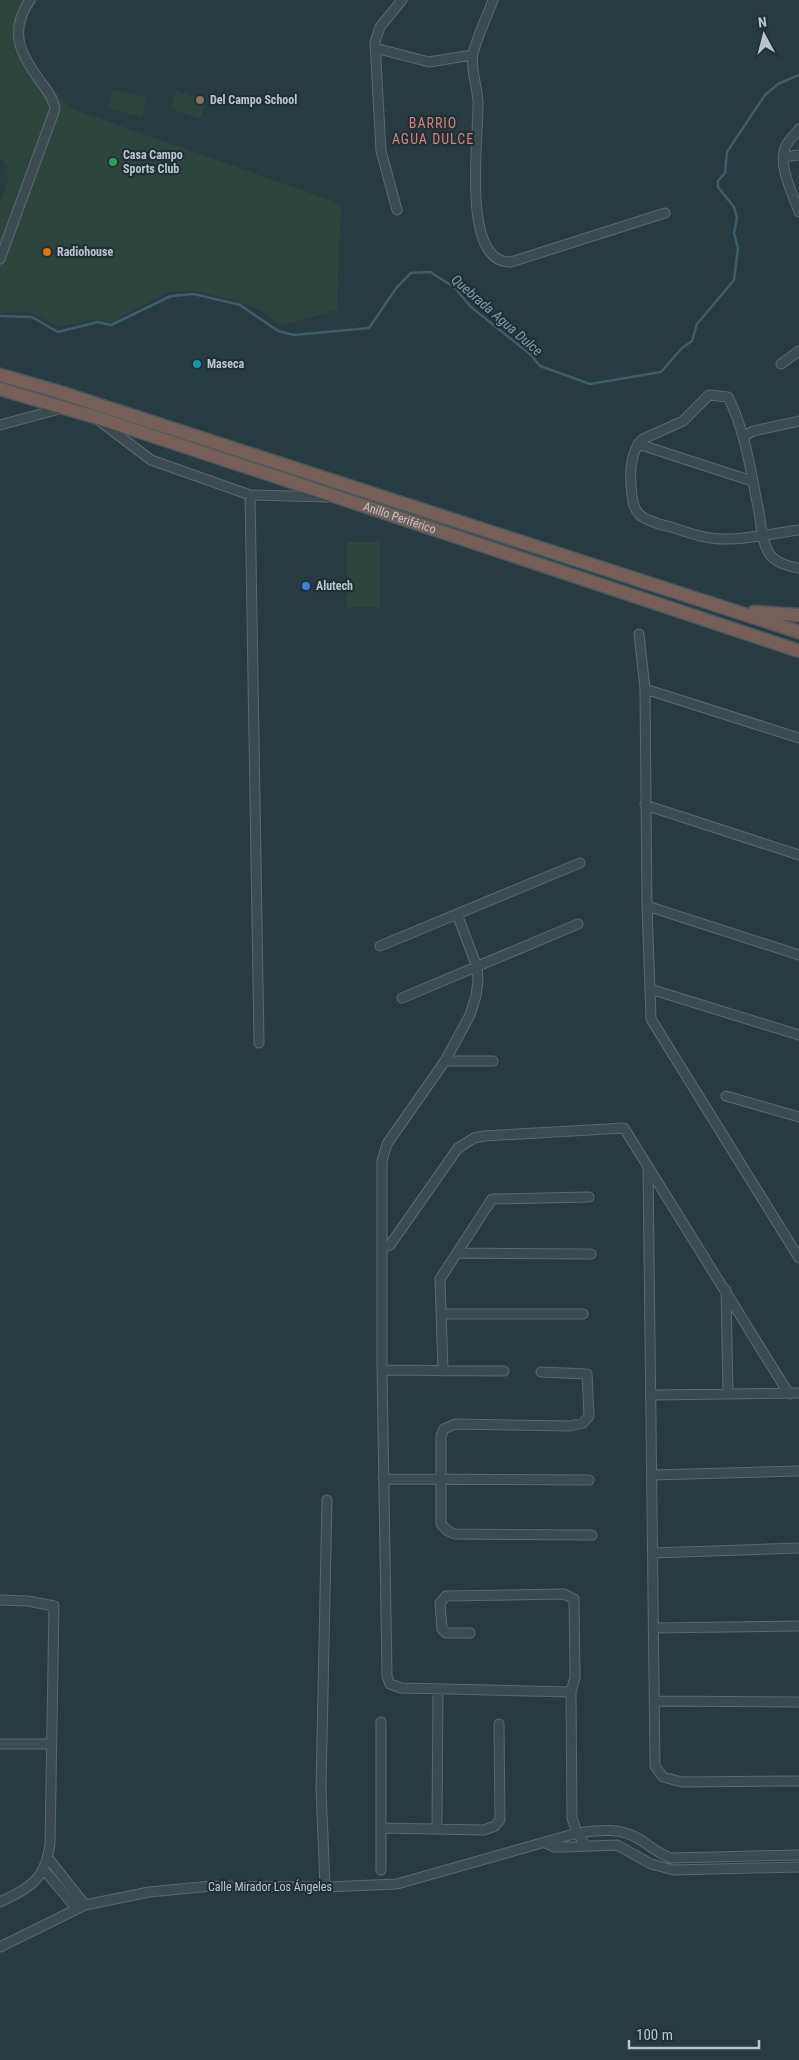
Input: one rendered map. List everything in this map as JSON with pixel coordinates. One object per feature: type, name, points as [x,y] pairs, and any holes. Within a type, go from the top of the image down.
[{"type":"highway","name":"Anillo Periférico","points":[[0,375],[65,394],[799,632]]},
{"type":"highway","name":"Anillo Periférico","points":[[0,389],[95,417],[799,651]]},
{"type":"highway","points":[[730,610],[799,615]]},
{"type":"highway","points":[[770,641],[799,655]]},
{"type":"street","points":[[0,258],[55,109],[49,94],[28,64],[18,40],[18,27],[23,10],[30,0]]},
{"type":"street","points":[[397,210],[381,151],[375,48],[380,26],[402,0]]},
{"type":"street","points":[[493,0],[472,55],[478,104],[475,128],[476,217],[486,246],[495,259],[502,262],[511,262],[665,213]]},
{"type":"street","points":[[375,48],[429,62],[472,55]]},
{"type":"street","points":[[799,129],[785,146],[783,157],[784,167],[799,212]]},
{"type":"street","points":[[783,157],[799,155]]},
{"type":"street","points":[[781,364],[799,351]]},
{"type":"street","points":[[799,530],[763,535],[726,539],[701,536],[664,525],[640,514],[632,503],[631,478],[633,458],[638,444],[643,439],[683,421],[710,395],[728,397],[738,417],[763,535],[769,554],[791,568],[799,568]]},
{"type":"street","points":[[0,424],[63,408]]},
{"type":"street","points":[[95,417],[151,460],[250,495],[338,497]]},
{"type":"street","points":[[743,437],[753,431],[799,421]]},
{"type":"street","points":[[638,444],[752,481]]},
{"type":"street","points":[[250,495],[259,1044]]},
{"type":"street","points":[[639,634],[645,689],[645,805],[651,1019],[799,1258]]},
{"type":"street","points":[[645,689],[799,738]]},
{"type":"street","points":[[645,805],[799,855]]},
{"type":"street","points":[[380,946],[580,863]]},
{"type":"street","points":[[647,906],[799,955]]},
{"type":"street","points":[[457,914],[477,967],[478,981],[470,1015],[445,1061],[386,1144],[382,1161],[383,1479],[387,1676],[390,1684],[401,1688],[571,1692]]},
{"type":"street","points":[[402,998],[578,924]]},
{"type":"street","points":[[650,990],[799,1035]]},
{"type":"street","points":[[445,1061],[493,1062]]},
{"type":"street","points":[[726,1096],[799,1117]]},
{"type":"street","points":[[383,1248],[390,1245],[458,1148],[474,1138],[624,1128],[789,1394]]},
{"type":"street","points":[[648,1166],[655,1766],[663,1777],[682,1782],[799,1782]]},
{"type":"street","points":[[443,1371],[440,1279],[492,1199],[589,1197]]},
{"type":"street","points":[[457,1253],[591,1254]]},
{"type":"street","points":[[726,1290],[728,1394]]},
{"type":"street","points":[[440,1314],[583,1314]]},
{"type":"street","points":[[382,1370],[504,1371]]},
{"type":"street","points":[[541,1372],[587,1374],[588,1416],[583,1423],[570,1426],[455,1424],[444,1429],[441,1436],[441,1524],[448,1531],[455,1534],[592,1535]]},
{"type":"street","points":[[651,1395],[799,1394]]},
{"type":"street","points":[[652,1475],[799,1471]]},
{"type":"street","points":[[383,1479],[589,1480]]},
{"type":"street","points":[[325,1887],[321,1839],[321,1788],[327,1500]]},
{"type":"street","points":[[653,1553],[799,1548]]},
{"type":"street","points":[[470,1633],[446,1633],[442,1629],[440,1603],[446,1596],[564,1594],[574,1599],[575,1677],[571,1692],[572,1818],[577,1833],[586,1846]]},
{"type":"street","points":[[0,1600],[28,1601],[54,1606],[48,1858],[44,1870],[28,1888],[0,1902]]},
{"type":"street","points":[[654,1628],[799,1626]]},
{"type":"street","points":[[437,1828],[438,1689]]},
{"type":"street","points":[[655,1701],[799,1702]]},
{"type":"street","points":[[380,1870],[381,1722]]},
{"type":"street","points":[[381,1828],[484,1830],[495,1826],[500,1820],[499,1724]]},
{"type":"street","points":[[0,1744],[52,1744]]},
{"type":"street","name":"Calle Mirador Los Ángeles","points":[[0,1947],[81,1907],[181,1888],[325,1887],[397,1884],[577,1833],[605,1829],[623,1831],[660,1854],[671,1858],[799,1855]]},
{"type":"street","name":"Calle Mirador Los Ángeles","points":[[546,1843],[554,1847],[616,1845],[652,1864],[674,1870],[799,1868]]},
{"type":"street","points":[[48,1858],[81,1907]]},
{"type":"street","points":[[44,1870],[81,1907]]},
{"type":"green space","name":"Casa Campo Sports Club","points":[[0,0],[38,0],[29,14],[24,35],[27,53],[37,71],[70,108],[341,204],[337,310],[280,326],[262,311],[243,303],[197,291],[170,291],[111,322],[95,319],[58,327],[27,311],[0,313],[0,203],[8,182],[7,166],[0,158]]},
{"type":"green space","points":[[113,89],[147,98],[142,117],[108,108]]},
{"type":"green space","points":[[176,91],[206,101],[200,119],[170,108]]},
{"type":"green space","points":[[347,542],[380,542],[380,607],[347,607]]},
{"type":"waterway","name":"Quebrada Agua Dulce","points":[[0,316],[32,317],[58,332],[98,322],[111,325],[171,296],[194,294],[240,305],[278,331],[294,335],[369,328],[397,287],[411,273],[430,272],[454,287],[471,307],[530,354],[540,366],[590,384],[661,372],[682,348],[692,341],[697,324],[734,280],[738,248],[734,233],[737,218],[734,207],[718,187],[718,181],[725,173],[727,152],[765,95],[778,84],[799,75]]},
{"type":"place","name":"Del Campo School","points":[[200,100]]},
{"type":"place","name":"Casa Campo Sports Club","points":[[113,162]]},
{"type":"place","name":"Radiohouse","points":[[47,252]]},
{"type":"place","name":"Maseca","points":[[197,364]]},
{"type":"place","name":"Alutech","points":[[306,586]]},
{"type":"district","name":"BARRIO AGUA DULCE","points":[[433,132]]}]
